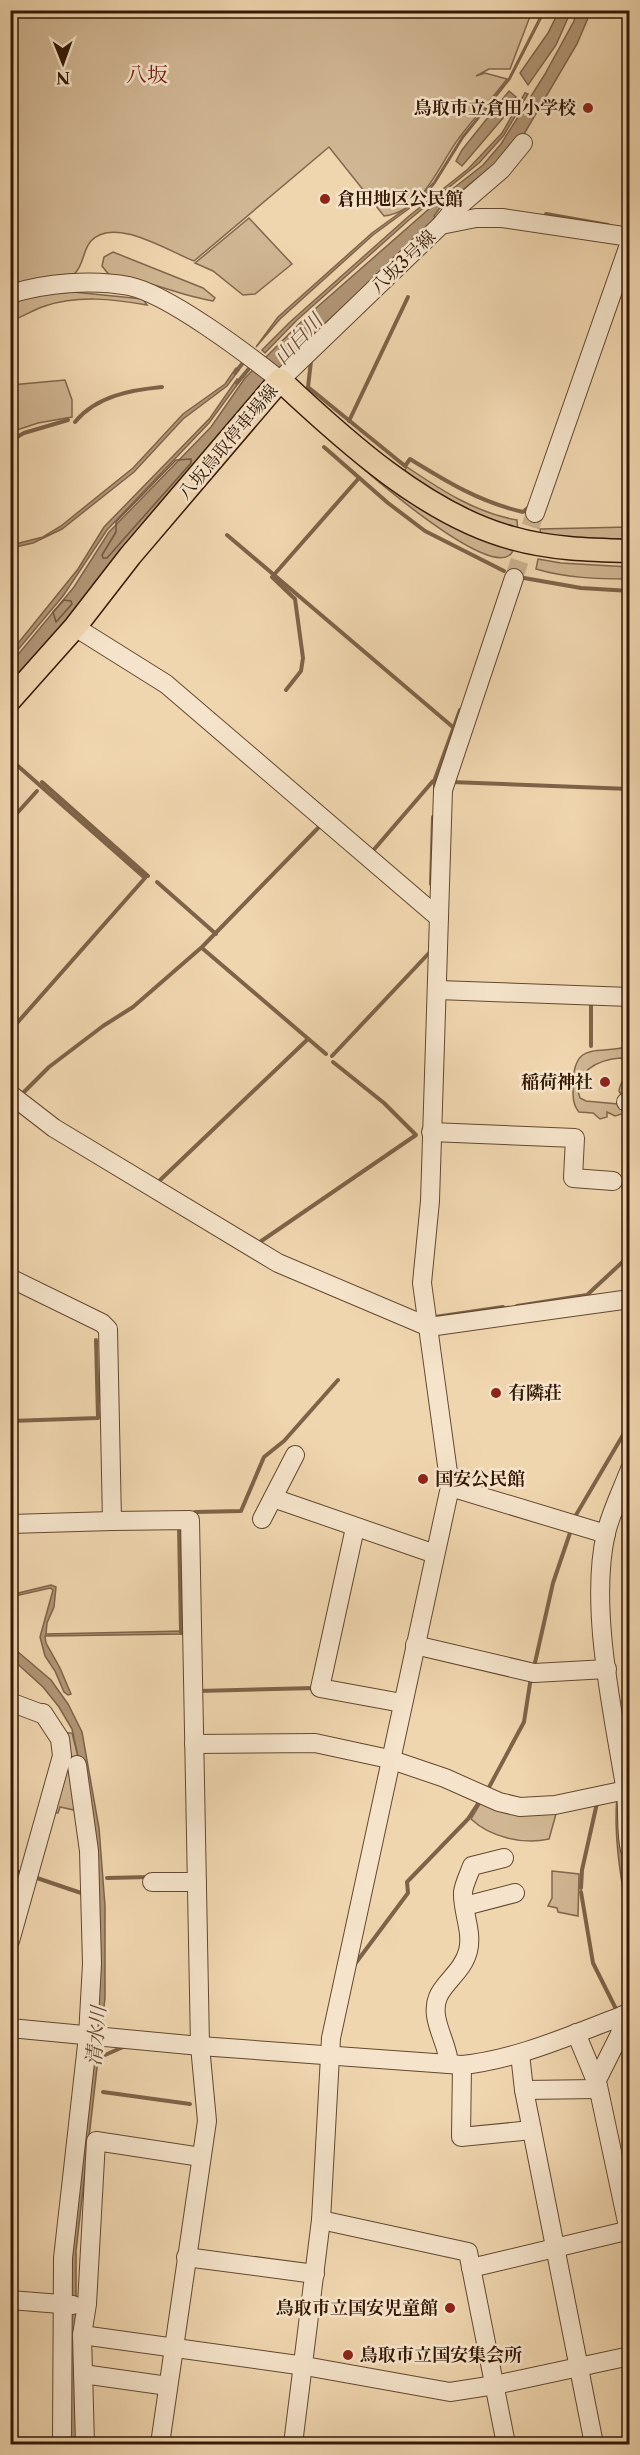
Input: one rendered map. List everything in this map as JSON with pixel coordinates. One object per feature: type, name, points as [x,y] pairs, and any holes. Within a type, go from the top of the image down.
[{"type":"main road","name":"八坂鳥取停車場線","points":[[10,700],[75,627],[130,556],[278,379],[320,418],[396,477],[454,516],[510,538],[547,546],[630,551]]},
{"type":"street","points":[[441,225],[451,213],[501,170],[523,143]]},
{"type":"street","name":"八坂3号線","points":[[278,379],[441,225],[476,218],[502,218],[630,237]]},
{"type":"street","points":[[535,513],[630,242]]},
{"type":"street","points":[[10,294],[31,288],[85,283],[130,286],[169,302],[278,379]]},
{"type":"street","points":[[293,2445],[305,2366],[321,2220],[331,2038],[389,1760],[450,1487],[422,1283],[430,1201],[443,790],[514,578]]},
{"type":"street","points":[[75,627],[166,684],[439,918]]},
{"type":"street","points":[[438,990],[630,997]]},
{"type":"street","points":[[10,1094],[54,1128],[278,1263],[429,1327],[630,1299]]},
{"type":"street","points":[[431,1132],[575,1138],[573,1178],[613,1181]]},
{"type":"street","points":[[10,1278],[102,1323],[108,1329],[112,1521]]},
{"type":"street","points":[[262,1519],[295,1455]]},
{"type":"street","points":[[630,1469],[606,1534],[601,1588],[607,1669],[626,1790],[630,1850]]},
{"type":"street","points":[[450,1487],[606,1534]]},
{"type":"street","points":[[273,1498],[435,1554]]},
{"type":"street","points":[[10,1524],[190,1520],[200,2046],[207,2121],[172,2348],[160,2445]]},
{"type":"street","points":[[356,1528],[320,1688],[402,1703]]},
{"type":"street","points":[[415,1645],[534,1673],[607,1669]]},
{"type":"street","points":[[10,1702],[43,1714],[60,1739],[62,1756],[10,1941]]},
{"type":"street","points":[[194,1744],[315,1743],[389,1760],[445,1778],[499,1802],[520,1807],[555,1805],[626,1790]]},
{"type":"street","points":[[62,2445],[63,2258],[88,2036],[92,1895],[84,1800],[77,1765]]},
{"type":"street","points":[[504,1858],[472,1866],[463,1892],[468,1951],[457,1974],[438,1996],[437,2023],[448,2053],[455,2064],[462,2137],[532,2130]]},
{"type":"street","points":[[152,1882],[196,1882]]},
{"type":"street","points":[[465,1906],[515,1893]]},
{"type":"street","points":[[10,2028],[200,2046],[455,2064],[490,2062],[520,2054],[626,2014]]},
{"type":"street","points":[[597,2086],[620,2034],[626,2014]]},
{"type":"street","points":[[471,2268],[629,2232],[597,2086],[576,2033]]},
{"type":"street","points":[[520,2054],[524,2090],[581,2368],[594,2445]]},
{"type":"street","points":[[524,2090],[597,2086]]},
{"type":"street","points":[[85,2445],[82,2336],[87,2304],[96,2141],[201,2157]]},
{"type":"street","points":[[321,2220],[468,2252],[506,2445]]},
{"type":"street","points":[[186,2258],[315,2274]]},
{"type":"street","points":[[10,2300],[87,2304]]},
{"type":"street","points":[[82,2336],[305,2366],[450,2392],[581,2368],[630,2356]]},
{"type":"street","points":[[83,2373],[168,2386]]},
{"type":"shaded area","points":[[10,11],[532,11],[510,69],[489,69],[476,76],[485,73],[507,79],[459,138],[429,186],[410,206],[384,216],[329,147],[194,261],[141,238],[113,232],[101,234],[91,241],[80,267],[74,274],[11,286]]},
{"type":"shaded area","points":[[249,218],[292,264],[255,294],[243,295],[213,271],[195,263]]},
{"type":"shaded area","points":[[113,252],[203,288],[215,298],[213,301],[137,280],[110,276],[102,266],[104,257]]},
{"type":"shaded area","points":[[73,292],[143,299],[147,305],[108,300],[70,300],[45,306],[11,321],[11,301],[30,295]]},
{"type":"shaded area","points":[[65,380],[72,400],[72,417],[38,423],[11,432],[11,385]]},
{"type":"shaded area","points":[[334,443],[445,522],[513,551],[501,558],[480,552],[453,538],[394,494]]},
{"type":"shaded area","points":[[407,467],[473,506],[517,520],[518,534],[443,498],[404,471]]},
{"type":"shaded area","points":[[629,527],[629,539],[542,541],[540,529]]},
{"type":"shaded area","points":[[538,559],[561,563],[629,567],[629,579],[582,577],[547,572],[536,569]]},
{"type":"shaded area","points":[[629,1046],[629,1065],[621,1058],[596,1064],[583,1074],[578,1089],[580,1098],[586,1101],[628,1105],[625,1113],[615,1116],[607,1112],[607,1117],[600,1119],[593,1113],[579,1112],[574,1102],[573,1091],[578,1060],[590,1051]]},
{"type":"shaded area","points":[[629,1065],[629,1099],[624,1099],[619,1091]]},
{"type":"shaded area","points":[[61,1733],[72,1733],[79,1761],[83,1812],[60,1807],[58,1813],[51,1812]]},
{"type":"shaded area","points":[[484,1797],[558,1807],[549,1839],[518,1840],[488,1831],[471,1819]]},
{"type":"shaded area","points":[[552,1871],[579,1874],[578,1916],[558,1912],[557,1908],[548,1906],[552,1898]]},
{"type":"water","points":[[545,11],[510,79],[463,138],[435,183],[422,199],[373,235],[280,319],[256,347],[278,317],[372,233],[416,201],[434,182],[462,137],[508,80]]},
{"type":"water","points":[[559,11],[571,11],[556,45],[528,85],[520,73],[548,33]]},
{"type":"water","name":"山白川","points":[[576,11],[591,11],[577,44],[517,146],[439,209],[434,216],[437,220],[305,342],[252,398],[174,492],[122,548],[65,624],[11,686],[11,663],[74,587],[109,532],[211,427],[245,378],[307,316],[446,194],[483,165],[501,144],[545,74],[574,21]]},
{"type":"water","points":[[509,91],[516,97],[503,118],[462,166],[456,161],[462,150]]},
{"type":"water","points":[[525,93],[528,94],[504,135],[479,163],[410,219],[297,320],[265,353],[262,350],[290,322],[409,216],[468,169],[502,133]]},
{"type":"water","points":[[236,368],[239,370],[227,386],[183,419],[134,472],[62,529],[33,543],[11,548],[11,545],[43,537],[61,526],[133,468],[183,414],[225,384]]},
{"type":"water","points":[[237,379],[240,381],[209,423],[107,530],[63,596],[11,658],[11,652],[78,569],[104,527],[210,418]]},
{"type":"water","points":[[51,1585],[56,1587],[54,1607],[47,1623],[46,1634],[183,1631],[183,1634],[45,1636],[46,1643],[71,1694],[68,1695],[64,1692],[55,1671],[45,1656],[40,1637],[53,1590],[50,1588],[11,1597],[10,1595]]},
{"type":"water","name":"清水川","points":[[11,1646],[51,1680],[68,1704],[82,1732],[99,1828],[105,1906],[105,1998],[76,2251],[76,2444],[65,2444],[65,2278],[91,2044],[84,1782],[72,1729],[59,1707],[43,1687],[11,1658]]},
{"type":"water","points":[[617,1796],[622,1796],[629,1927],[617,1845]]},
{"type":"waterway","points":[[546,214],[608,225]]},
{"type":"waterway","points":[[349,421],[408,297]]},
{"type":"waterway","points":[[235,373],[245,360]]},
{"type":"waterway","points":[[311,361],[308,387],[405,466],[410,459],[492,503],[523,512],[529,507]]},
{"type":"waterway","points":[[237,383],[252,365]]},
{"type":"waterway","points":[[75,422],[83,413],[104,400],[138,390],[162,387]]},
{"type":"waterway","points":[[10,441],[24,433],[68,420]]},
{"type":"waterway","points":[[324,447],[388,503],[425,531],[504,571]]},
{"type":"waterway","points":[[286,690],[301,671],[303,658],[295,599],[272,577],[359,478]]},
{"type":"waterway","points":[[227,535],[454,728]]},
{"type":"waterway","points":[[524,578],[581,588],[630,591]]},
{"type":"waterway","points":[[435,789],[435,779],[460,710]]},
{"type":"waterway","points":[[10,759],[145,878],[10,1031]]},
{"type":"waterway","points":[[371,853],[433,781],[436,781]]},
{"type":"waterway","points":[[42,782],[148,876]]},
{"type":"waterway","points":[[451,782],[630,789]]},
{"type":"waterway","points":[[10,821],[37,791]]},
{"type":"waterway","points":[[431,884],[433,817]]},
{"type":"waterway","points":[[22,1094],[49,1067],[103,1026],[133,1007],[202,947],[320,826]]},
{"type":"waterway","points":[[157,882],[216,934]]},
{"type":"waterway","points":[[202,948],[326,1054]]},
{"type":"waterway","points":[[332,1056],[430,952]]},
{"type":"waterway","points":[[591,1003],[591,1046]]},
{"type":"waterway","points":[[156,1184],[308,1039]]},
{"type":"waterway","points":[[257,1244],[416,1135],[384,1103],[333,1062]]},
{"type":"waterway","points":[[517,1306],[587,1295],[630,1255]]},
{"type":"waterway","points":[[435,1317],[503,1307]]},
{"type":"waterway","points":[[10,1421],[98,1418],[96,1340]]},
{"type":"waterway","points":[[195,1516],[195,1512],[241,1511],[264,1457],[284,1441],[338,1380]]},
{"type":"waterway","points":[[100,1383],[101,1402]]},
{"type":"waterway","points":[[576,1515],[630,1423]]},
{"type":"waterway","points":[[179,1526],[181,1633]]},
{"type":"waterway","points":[[534,1667],[553,1583],[571,1530]]},
{"type":"waterway","points":[[487,1791],[524,1722],[531,1677]]},
{"type":"waterway","points":[[199,1691],[315,1688]]},
{"type":"waterway","points":[[355,1964],[408,1893],[407,1882],[468,1819],[481,1799]]},
{"type":"waterway","points":[[581,1888],[582,1870],[597,1803]]},
{"type":"waterway","points":[[10,1869],[21,1873]]},
{"type":"waterway","points":[[34,1877],[84,1894]]},
{"type":"waterway","points":[[107,1878],[149,1877]]},
{"type":"waterway","points":[[581,1892],[593,1963],[617,2011]]},
{"type":"waterway","name":"清水川","points":[[105,2055],[123,2047]]},
{"type":"waterway","points":[[103,2092],[190,2104]]},
{"type":"tunnel","points":[[514,578],[535,513]]},
{"type":"place","name":"鳥取市立倉田小学校","points":[[588,108]]},
{"type":"place","name":"倉田地区公民館","points":[[325,199]]},
{"type":"place","name":"稲荷神社","points":[[605,1082]]},
{"type":"place","name":"有隣荘","points":[[496,1393]]},
{"type":"place","name":"国安公民館","points":[[423,1479]]},
{"type":"place","name":"鳥取市立国安児童館","points":[[450,2308]]},
{"type":"place","name":"鳥取市立国安集会所","points":[[348,2355]]},
{"type":"district","name":"八坂","points":[[147,75]]}]
